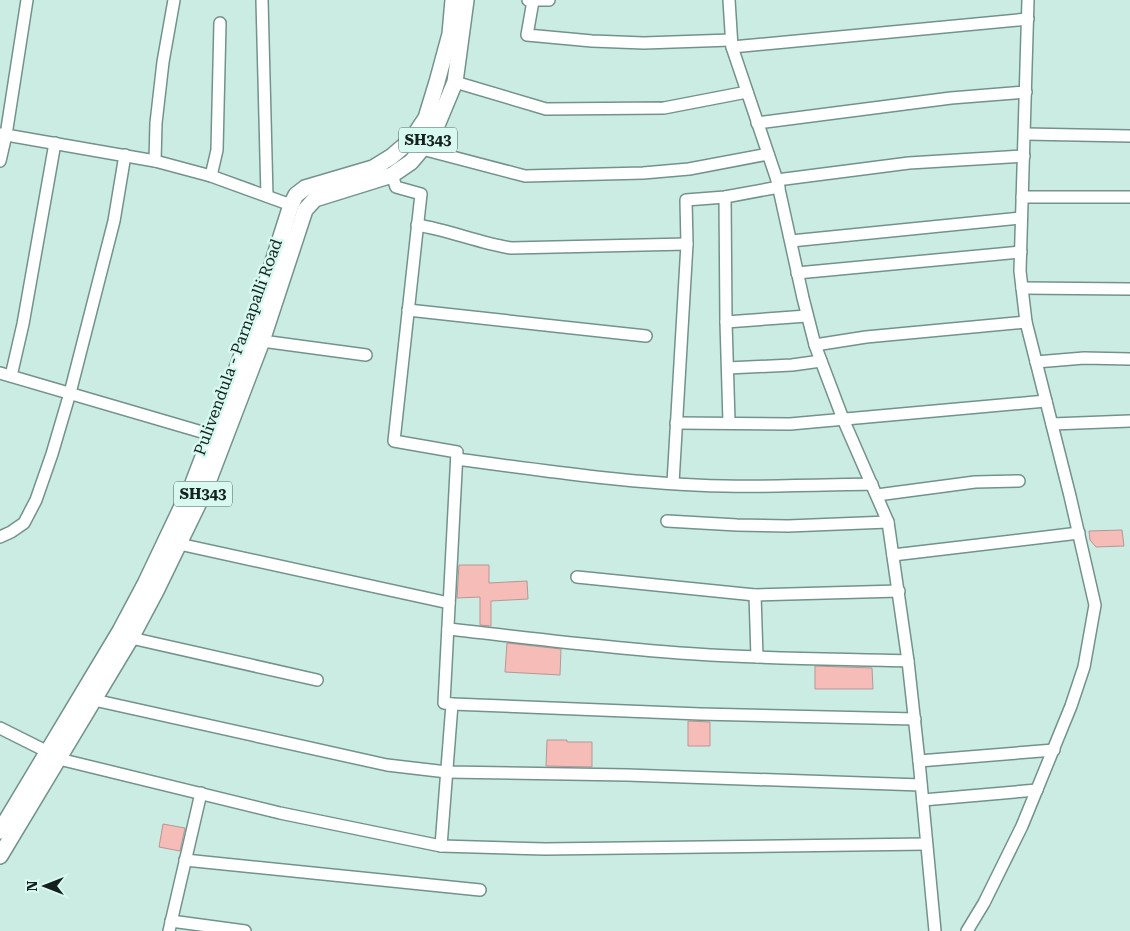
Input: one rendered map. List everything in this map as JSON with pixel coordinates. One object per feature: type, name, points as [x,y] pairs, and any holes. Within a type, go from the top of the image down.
[{"type":"main road","name":"Pulivendula - Parnapalli Road","points":[[0,856],[145,584],[193,483],[219,437],[262,342],[298,207],[296,195],[305,188],[373,168],[391,157],[412,139],[426,118],[434,91],[450,34],[453,0]]},
{"type":"main road","name":"SH343","points":[[298,207],[315,199],[392,175],[411,162],[422,149],[436,130],[455,82],[466,0]]},
{"type":"main road","name":"Pulivendula - Parnapalli Road","points":[[0,831],[94,700],[131,638],[205,490],[250,334],[298,207]]},
{"type":"street","points":[[0,161],[3,134],[27,0]]},
{"type":"street","points":[[155,161],[156,123],[163,62],[174,0]]},
{"type":"street","points":[[262,0],[267,196]]},
{"type":"street","points":[[528,0],[549,0]]},
{"type":"street","points":[[729,0],[731,43],[778,184],[815,345],[843,419],[888,522],[899,591],[915,720],[935,931]]},
{"type":"street","points":[[967,931],[984,903],[1022,826],[1054,750],[1084,667],[1095,605],[1079,533],[1026,322],[1022,288],[1021,218],[1028,0]]},
{"type":"street","points":[[533,1],[527,35],[592,41],[644,43],[731,43],[1028,18]]},
{"type":"street","points":[[212,176],[217,150],[220,23]]},
{"type":"street","points":[[455,82],[546,109],[664,108],[747,92]]},
{"type":"street","points":[[757,123],[952,98],[1026,92]]},
{"type":"street","points":[[3,134],[155,161],[212,176],[298,207]]},
{"type":"street","points":[[1025,134],[1130,136]]},
{"type":"street","points":[[55,143],[23,324],[6,374],[219,437]]},
{"type":"street","points":[[422,149],[525,176],[644,173],[689,169],[768,154]]},
{"type":"street","points":[[0,537],[24,523],[36,500],[52,454],[70,393],[114,221],[125,155]]},
{"type":"street","points":[[673,483],[687,244],[686,200],[725,197],[778,184],[909,163],[1024,156]]},
{"type":"street","points":[[392,175],[396,187],[421,194],[394,441],[457,452],[444,703],[700,714],[915,720]]},
{"type":"street","points":[[725,197],[729,422]]},
{"type":"street","points":[[1022,197],[1130,197]]},
{"type":"street","points":[[790,240],[1021,218]]},
{"type":"street","points":[[417,225],[454,233],[489,245],[511,248],[687,244]]},
{"type":"street","points":[[797,273],[1021,252]]},
{"type":"street","points":[[1022,288],[1130,289]]},
{"type":"street","points":[[408,310],[646,336]]},
{"type":"street","points":[[726,322],[807,316]]},
{"type":"street","points":[[815,345],[866,337],[1026,322]]},
{"type":"street","points":[[262,342],[366,355]]},
{"type":"street","points":[[1036,362],[1084,358],[1130,359]]},
{"type":"street","points":[[728,368],[792,365],[821,361]]},
{"type":"street","points":[[676,423],[790,424],[1046,401]]},
{"type":"street","points":[[1052,424],[1130,421]]},
{"type":"street","points":[[457,459],[573,474],[725,486],[874,490],[975,482],[1019,481]]},
{"type":"street","points":[[667,521],[779,526],[888,522]]},
{"type":"street","points":[[893,554],[1079,533]]},
{"type":"street","points":[[179,544],[449,603]]},
{"type":"street","points":[[577,577],[756,595],[899,591]]},
{"type":"street","points":[[756,595],[757,657]]},
{"type":"street","points":[[448,629],[645,650],[757,657],[908,661]]},
{"type":"street","points":[[131,638],[317,680]]},
{"type":"street","points":[[94,700],[387,765],[447,772],[656,776],[922,785]]},
{"type":"street","points":[[441,846],[452,704]]},
{"type":"street","points":[[0,728],[53,755],[280,813],[441,846],[545,850],[926,844]]},
{"type":"street","points":[[919,761],[1054,750]]},
{"type":"street","points":[[923,800],[1037,790]]},
{"type":"street","points":[[201,793],[170,926],[245,931]]},
{"type":"street","points":[[185,860],[480,890]]},
{"type":"building","points":[[1122,530],[1124,546],[1096,547],[1090,540],[1089,531]]},
{"type":"building","points":[[459,565],[489,565],[489,583],[527,581],[528,599],[491,601],[491,626],[480,625],[480,597],[457,598]]},
{"type":"building","points":[[507,643],[561,649],[560,675],[505,672]]},
{"type":"building","points":[[815,666],[872,668],[873,689],[815,689]]},
{"type":"building","points":[[688,721],[710,722],[710,746],[688,746]]},
{"type":"building","points":[[547,740],[592,742],[592,767],[546,766]]},
{"type":"building","points":[[163,824],[185,828],[180,851],[159,847]]}]
